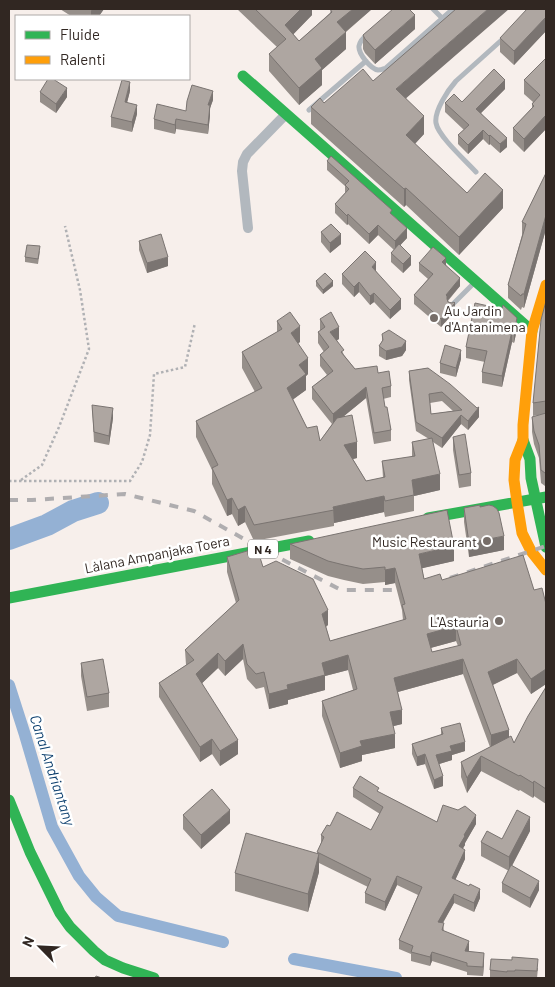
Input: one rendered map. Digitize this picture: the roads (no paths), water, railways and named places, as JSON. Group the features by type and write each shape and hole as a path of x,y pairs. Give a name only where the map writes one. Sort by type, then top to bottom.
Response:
{"street":[{"path":"243,76 532,331"},
{"path":"248,228 242,171 243,162 247,154 286,114"},
{"path":"546,285 532,331 526,425 515,460 514,480 522,533 531,551 546,570"},
{"path":"522,440 530,459 531,478 540,498 546,547"},
{"path":"413,521 540,498"},
{"name":"Làlana Ampanjaka Toera","path":"9,597 319,539"},
{"path":"9,800 30,852 60,913 70,928 94,952 105,960 154,978"}],"lane":[{"path":"433,9 442,18"},
{"path":"376,27 362,40 358,48 360,54 372,68 380,70 386,68 453,9"},
{"path":"476,172 439,132 436,122 438,109 456,81 507,35"},
{"path":"309,110 366,61"},
{"path":"451,307 476,282"}],"waterway":[{"path":"9,539 47,525 73,511 98,503"},
{"name":"Canal Andriantany","path":"9,685 52,827 79,876 96,897 118,916 223,942"},
{"name":"Canal Andriantany","path":"294,959 396,978"}],"railway":[{"path":"9,500 125,494 194,511 341,590 412,590"},
{"path":"450,578 546,546"}],"place":[{"name":"Au Jardin d'Antanimena","path":"434,318"},
{"name":"Music Restaurant","path":"487,541"},
{"name":"L'Astauria","path":"499,621"}]}
